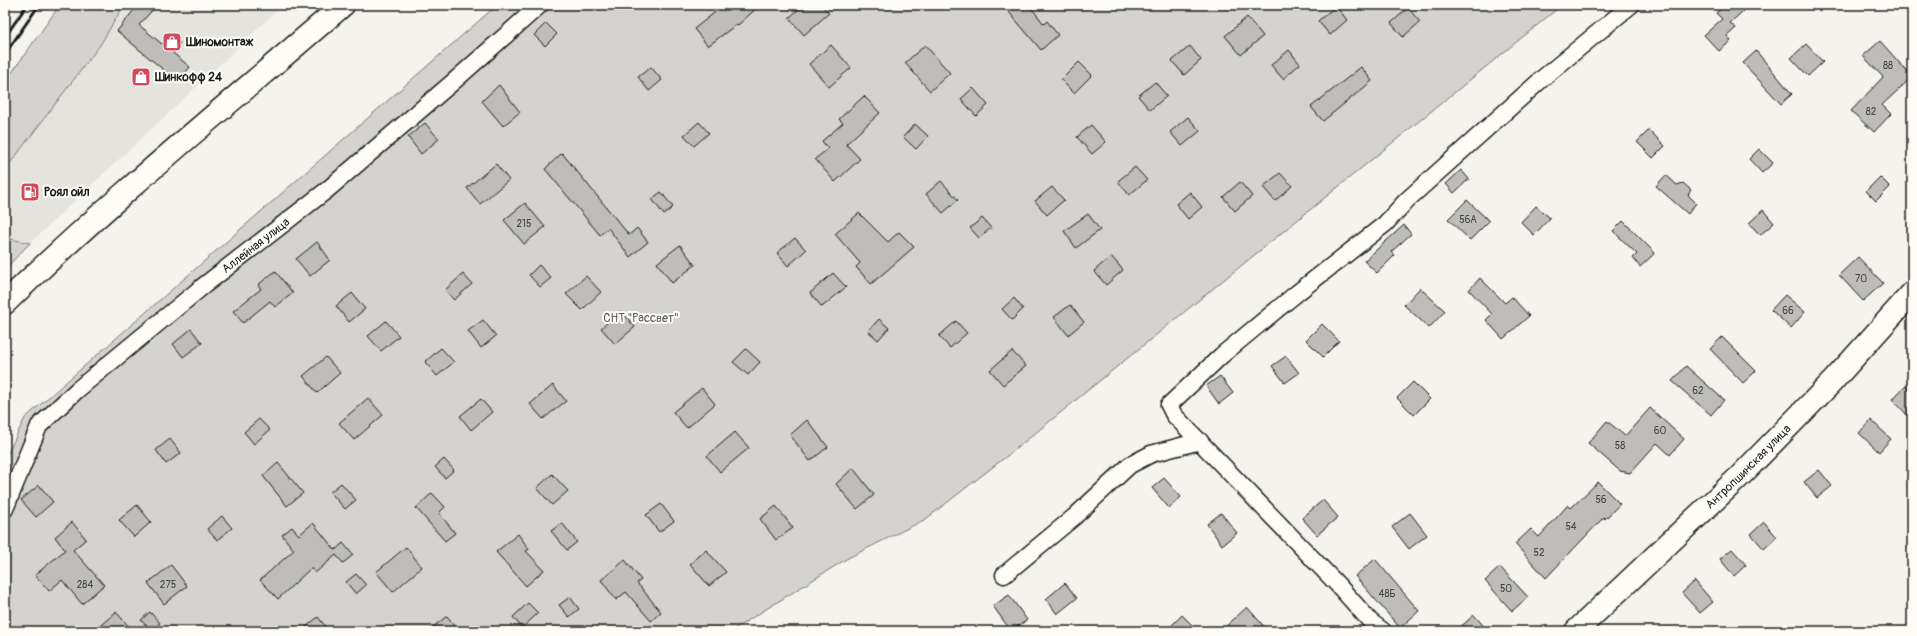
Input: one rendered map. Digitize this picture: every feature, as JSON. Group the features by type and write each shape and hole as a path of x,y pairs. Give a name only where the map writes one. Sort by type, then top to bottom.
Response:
{"street":[{"path":"5,302 40,268 198,128 343,5"},
{"name":"Аллейная улица","path":"5,509 39,426 77,390 202,287 327,190 540,5"},
{"path":"1383,631 1371,622 1174,415 1170,405 1222,355 1296,293 1385,224 1407,200 1543,78 1631,5"},
{"name":"Антропшинская улица","path":"1576,631 1740,476 1832,382 1912,293"},
{"path":"1004,575 1074,517 1130,465 1151,454 1200,441"}],"shaded area":[{"path":"124,5 283,5 30,243 5,238 5,170 100,45"}],"green space":[{"path":"60,5 124,5 100,45 5,170 5,82"},
{"name":"СНТ \"Рассвет\"","path":"497,5 1562,5 1012,452 926,519 848,558 731,631 5,631 5,459 25,418"},
{"path":"5,238 30,243 5,269"}],"building":[{"path":"138,5 157,5 139,25 162,44 169,35 180,43 173,53 190,67 178,82 117,31"},
{"path":"724,5 760,5 738,25 737,24 708,46 694,29"},
{"path":"803,5 821,5 829,13 804,35 789,18"},
{"path":"1003,5 1029,5 1044,24 1047,21 1058,35 1041,50"},
{"path":"1725,5 1737,5 1743,11 1730,23 1736,28 1727,36 1731,41 1719,51 1704,35 1722,19 1716,13"},
{"path":"1336,6 1347,20 1330,35 1318,21"},
{"path":"1408,8 1420,22 1403,37 1391,23"},
{"path":"1247,17 1263,36 1241,55 1225,36"},
{"path":"546,23 557,34 545,46 534,35"},
{"path":"1880,41 1912,77 1882,105 1891,114 1874,132 1851,111 1883,77 1863,56"},
{"path":"1806,44 1823,62 1808,76 1791,58"},
{"path":"831,45 851,68 829,87 809,64"},
{"path":"925,45 950,73 930,91 905,63"},
{"path":"1190,46 1201,60 1184,75 1172,61"},
{"path":"1289,50 1300,64 1283,79 1271,65"},
{"path":"1756,51 1792,94 1781,104 1743,63"},
{"path":"1079,62 1092,75 1074,93 1061,80"},
{"path":"651,67 662,80 649,91 638,77"},
{"path":"1361,67 1372,81 1323,121 1311,107"},
{"path":"1155,82 1167,96 1150,110 1138,96"},
{"path":"499,85 520,112 503,126 482,101"},
{"path":"973,88 988,105 976,116 961,99"},
{"path":"864,96 880,113 846,144 860,159 835,182 815,159 828,149 822,141 843,123 839,119"},
{"path":"1188,117 1200,131 1182,146 1170,132"},
{"path":"699,122 709,133 694,146 684,135"},
{"path":"425,123 439,139 421,154 408,137"},
{"path":"915,124 928,136 916,149 903,137"},
{"path":"1091,125 1106,142 1092,154 1077,137"},
{"path":"1649,130 1665,146 1653,158 1637,142"},
{"path":"1759,149 1773,163 1762,173 1749,159"},
{"path":"562,153 629,235 637,228 648,242 630,257 608,228 600,235 545,169"},
{"path":"496,164 509,180 480,204 467,188"},
{"path":"1135,167 1147,180 1129,195 1118,181"},
{"path":"1461,170 1469,179 1454,193 1446,184"},
{"path":"1280,173 1292,186 1275,201 1263,187"},
{"path":"1666,175 1677,185 1683,183 1691,190 1688,195 1696,203 1688,214 1656,186"},
{"path":"1880,177 1890,187 1876,201 1866,191"},
{"path":"941,181 958,200 943,213 926,194"},
{"path":"1240,182 1252,196 1235,211 1223,197"},
{"path":"1052,187 1064,200 1047,215 1035,201"},
{"path":"661,192 673,207 664,215 652,199"},
{"path":"1190,192 1202,207 1188,219 1176,204"},
{"path":"1467,200 1489,221 1470,240 1448,219"},
{"path":"525,203 545,227 524,244 504,220"},
{"path":"1536,206 1550,218 1534,235 1521,222"},
{"path":"1763,210 1774,223 1760,235 1749,223"},
{"path":"859,213 888,242 899,232 914,247 871,284 856,267 860,263 835,234"},
{"path":"1088,214 1100,230 1076,248 1064,231"},
{"path":"982,218 991,228 979,238 970,228"},
{"path":"1623,221 1655,253 1640,267 1633,258 1637,254 1613,231"},
{"path":"1404,225 1411,234 1391,252 1395,255 1377,273 1364,261"},
{"path":"795,238 806,250 788,266 777,253"},
{"path":"317,242 330,260 310,276 296,259"},
{"path":"680,245 695,265 672,283 657,263"},
{"path":"1111,256 1123,270 1106,285 1094,271"},
{"path":"1858,257 1883,283 1863,301 1839,275"},
{"path":"539,265 551,278 540,287 529,275"},
{"path":"275,271 293,293 275,307 270,301 243,323 233,311 261,289 258,285"},
{"path":"833,273 846,287 822,307 810,293"},
{"path":"463,274 472,284 454,300 445,290"},
{"path":"586,276 601,292 582,310 566,294"},
{"path":"1480,278 1505,303 1512,297 1529,316 1503,339 1486,320 1492,314 1469,290"},
{"path":"1420,288 1445,311 1429,328 1404,305"},
{"path":"352,293 365,309 349,322 336,306"},
{"path":"1785,295 1805,312 1791,328 1771,310"},
{"path":"1014,298 1023,309 1012,320 1002,309"},
{"path":"1070,305 1084,322 1068,335 1054,317"},
{"path":"621,311 635,327 615,344 601,328"},
{"path":"879,319 889,328 878,340 868,331"},
{"path":"483,320 496,336 481,348 468,331"},
{"path":"386,321 399,336 381,351 368,336"},
{"path":"956,321 967,333 950,348 939,336"},
{"path":"1322,324 1339,341 1323,357 1306,340"},
{"path":"191,329 202,343 183,357 173,344"},
{"path":"1722,337 1756,371 1743,383 1710,349"},
{"path":"441,348 454,362 437,376 425,362"},
{"path":"746,349 760,362 748,375 733,362"},
{"path":"1012,351 1026,366 1003,385 990,370"},
{"path":"1286,356 1299,373 1285,383 1272,366"},
{"path":"326,357 340,373 317,393 303,376"},
{"path":"1686,366 1724,400 1711,415 1672,381"},
{"path":"1220,376 1233,393 1219,404 1206,386"},
{"path":"1413,382 1430,399 1414,415 1397,398"},
{"path":"553,385 566,401 543,419 530,404"},
{"path":"1906,386 1912,393 1912,420 1892,399"},
{"path":"702,388 715,404 687,428 673,412"},
{"path":"368,398 383,415 354,440 339,423"},
{"path":"481,399 492,412 471,430 460,416"},
{"path":"1650,408 1684,439 1670,455 1657,443 1630,473 1620,471 1588,443 1607,421 1625,436"},
{"path":"259,419 270,430 254,444 244,432"},
{"path":"807,420 828,447 810,461 790,435"},
{"path":"1871,420 1891,439 1879,452 1859,433"},
{"path":"735,432 749,448 720,472 707,456"},
{"path":"170,439 181,453 166,464 156,450"},
{"path":"444,459 454,470 445,478 435,467"},
{"path":"278,463 303,493 287,506 263,476"},
{"path":"853,468 874,495 857,509 836,484"},
{"path":"1819,470 1832,486 1817,498 1804,482"},
{"path":"552,474 568,491 552,505 537,488"},
{"path":"1164,478 1181,497 1169,508 1152,488"},
{"path":"1598,482 1620,504 1605,519 1604,517 1546,578 1515,544 1531,529 1539,537 1568,505 1571,508"},
{"path":"341,483 356,500 345,509 330,492"},
{"path":"39,485 53,502 36,517 21,500"},
{"path":"432,493 445,507 439,513 455,533 445,541 416,508"},
{"path":"1323,500 1338,517 1317,535 1302,518"},
{"path":"661,504 674,521 659,532 646,515"},
{"path":"137,505 151,522 134,537 119,520"},
{"path":"776,506 793,528 776,540 760,519"},
{"path":"1221,513 1237,533 1222,545 1207,524"},
{"path":"1410,513 1427,535 1409,549 1392,527"},
{"path":"222,516 232,528 217,540 207,529"},
{"path":"72,522 86,539 73,550 104,585 82,604 62,580 49,591 35,575 65,550 55,537"},
{"path":"1764,522 1777,537 1764,549 1751,534"},
{"path":"313,523 335,550 343,543 353,555 343,563 336,555 315,573 311,568 278,599 260,580 294,550 282,535 292,527 299,535"},
{"path":"562,523 577,542 567,550 551,531"},
{"path":"518,534 529,549 526,551 544,570 526,586 496,552"},
{"path":"406,547 422,567 393,592 376,572"},
{"path":"1732,549 1746,565 1734,576 1720,559"},
{"path":"706,550 726,572 709,586 690,564"},
{"path":"1375,559 1419,611 1400,628 1355,576"},
{"path":"625,560 641,580 637,583 661,612 651,621 626,592 616,600 601,580"},
{"path":"171,565 187,586 164,604 148,583"},
{"path":"1500,567 1528,597 1512,611 1485,581"},
{"path":"356,574 366,585 356,594 346,582"},
{"path":"1695,581 1713,602 1700,613 1682,593"},
{"path":"1065,583 1077,598 1057,614 1046,599"},
{"path":"1009,595 1027,620 1011,631 993,606"},
{"path":"570,597 579,609 569,617 559,605"},
{"path":"528,603 538,613 522,628 513,617"},
{"path":"1247,607 1268,631 1221,631"},
{"path":"116,612 133,631 94,631"},
{"path":"150,612 160,623 151,631 141,620"},
{"path":"1182,615 1198,631 1166,631"},
{"path":"1474,615 1488,631 1456,631"},
{"path":"447,616 459,631 428,631"},
{"path":"318,617 329,631 301,631"}],"railway":[{"path":"5,37 27,5"},
{"path":"5,54 39,5"}],"place":[{"name":"Шиномонтаж","path":"172,42"},
{"name":"Шинкофф 24","path":"141,77"},
{"name":"Роял ойл","path":"30,192"}]}
